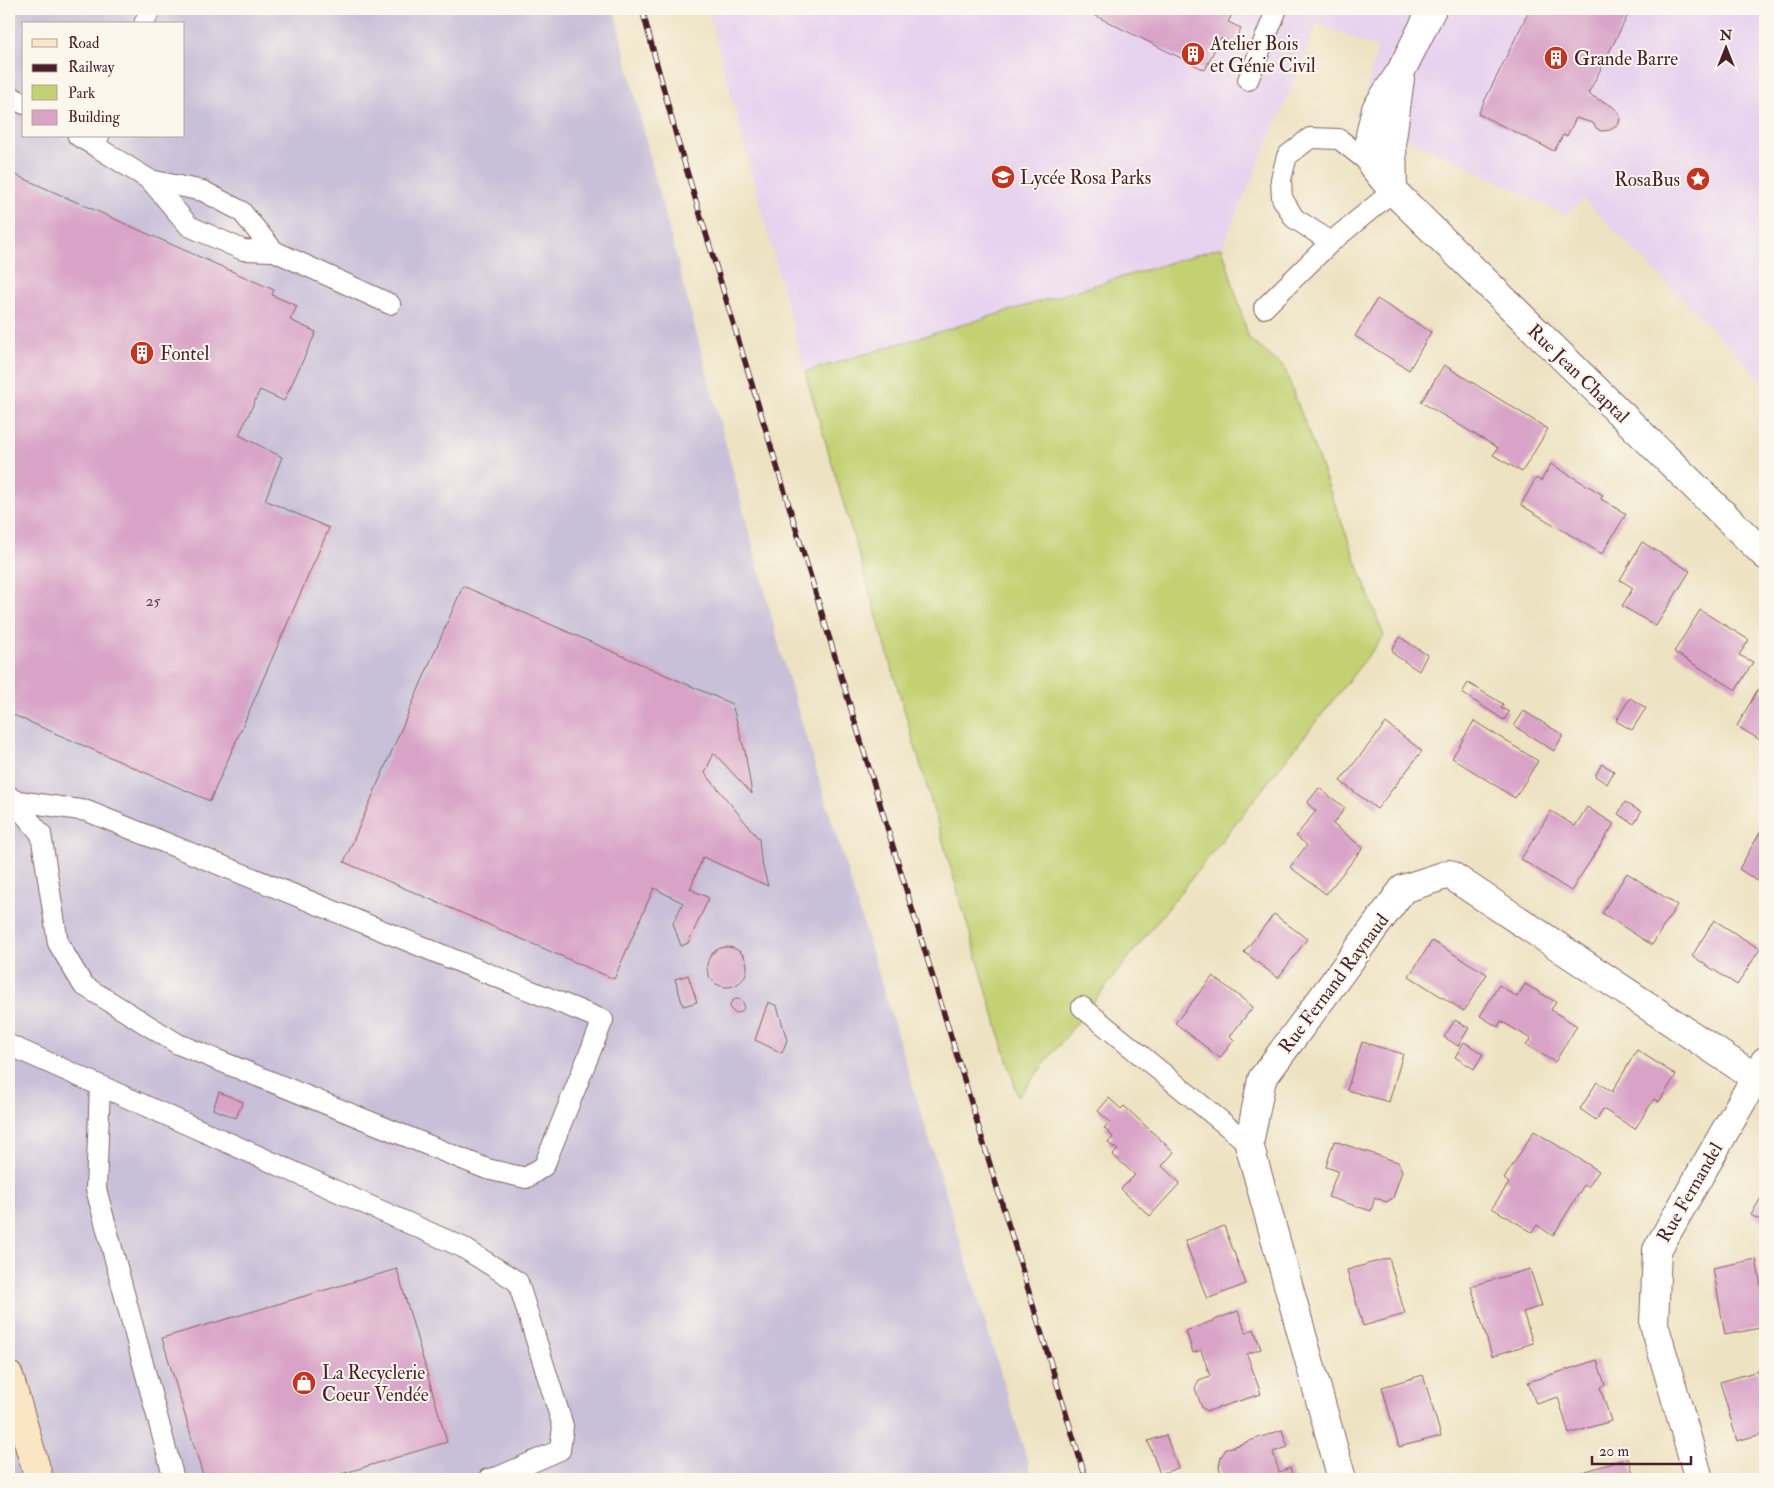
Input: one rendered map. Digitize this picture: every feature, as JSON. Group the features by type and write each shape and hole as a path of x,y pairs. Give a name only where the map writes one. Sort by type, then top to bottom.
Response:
{"main road":[{"path":"9,1376 40,1479"}],"street":[{"path":"1372,165 1370,135 1376,109 1401,71 1432,9"},
{"path":"1393,191 1392,139 1401,71"},
{"name":"Rue Jean Chaptal","path":"1372,165 1393,191 1765,555"},
{"name":"Rue Fernand Raynaud","path":"1342,1479 1249,1144 1262,1079 1403,889 1449,874 1762,1074"},
{"name":"Rue Fernandel","path":"1699,1479 1654,1324 1657,1250 1762,1074"}],"lane":[{"path":"145,22 150,9"},
{"path":"1248,80 1277,9"},
{"path":"9,95 22,103"},
{"path":"1331,242 1294,218 1282,198 1281,179 1287,156 1310,138 1338,139 1372,165"},
{"path":"91,140 150,180 189,226 243,250 274,251 390,304"},
{"path":"150,180 203,192 241,211 274,251"},
{"path":"1264,308 1331,242 1393,191"},
{"path":"11,798 87,811 603,1020 544,1166 526,1178 487,1169 178,1044 83,985 58,944 41,834 11,798"},
{"path":"1082,1007 1249,1144"},
{"path":"9,1045 462,1247 518,1282 562,1426 560,1450 498,1477 488,1479"},
{"path":"100,1086 96,1189 174,1479"}],"shaded area":[{"path":"9,9 614,9 654,173 784,664 1033,1479 9,1479"},
{"name":"Lycée Rosa Parks","path":"708,9 1765,9 1765,383 1584,199 1566,215 1444,155 1361,120 1363,104 1377,48 1317,23 1284,105 1222,247 805,372"}],"green space":[{"path":"1222,247 1249,339 1284,367 1384,636 1018,1097 805,372"}],"building":[{"name":"Atelier Bois et Génie Civil","path":"1082,9 1235,9 1228,22 1241,28 1233,44 1220,38 1205,70"},
{"name":"Grande Barre","path":"1530,9 1631,9 1588,94 1618,111 1620,119 1618,125 1610,130 1601,131 1593,123 1576,118 1567,136 1563,135 1554,151 1478,114"},
{"path":"9,172 274,290 272,295 297,306 290,320 316,332 284,401 260,390 239,435 282,457 265,500 329,528 210,801 9,713"},
{"path":"1377,299 1431,332 1409,370 1355,336"},
{"path":"1444,365 1548,429 1522,472 1493,455 1498,448 1421,402"},
{"path":"1551,464 1603,495 1601,499 1626,514 1602,554 1521,505 1536,478 1541,481"},
{"path":"1642,542 1690,571 1656,626 1622,606 1633,588 1620,580"},
{"path":"463,586 732,704 745,752 752,794 714,753 705,773 759,839 761,860 768,886 703,857 690,889 709,898 688,943 681,946 673,923 683,903 654,888 614,979 344,862"},
{"path":"1700,610 1749,640 1739,655 1753,662 1736,690 1674,652"},
{"path":"1400,637 1427,655 1419,671 1395,655 1392,649"},
{"path":"1468,683 1503,704 1501,708 1509,712 1504,720 1462,693"},
{"path":"1758,689 1765,693 1765,743 1737,726"},
{"path":"1630,698 1646,708 1632,730 1616,721"},
{"path":"1524,711 1563,735 1554,751 1514,726"},
{"path":"1474,721 1538,761 1515,798 1452,758"},
{"path":"1386,723 1422,751 1377,809 1340,781"},
{"path":"1602,764 1614,771 1607,784 1595,776"},
{"path":"1319,788 1345,808 1333,824 1363,848 1326,894 1290,867 1307,845 1296,836 1316,811 1307,803"},
{"path":"1625,802 1641,812 1634,824 1618,814"},
{"path":"1587,807 1614,824 1571,891 1521,859 1551,811 1575,826"},
{"path":"1765,824 1765,886 1739,869"},
{"path":"1627,873 1677,905 1652,945 1602,913"},
{"path":"1274,914 1307,939 1278,978 1244,952"},
{"path":"1714,920 1760,949 1737,985 1692,956"},
{"path":"1432,941 1487,974 1464,1011 1409,976"},
{"path":"723,947 731,947 738,950 744,956 747,967 744,978 738,984 731,987 723,987 716,984 710,978 707,971 707,963 710,956 716,950"},
{"path":"688,975 697,1002 683,1006 675,979"},
{"path":"1213,976 1253,1007 1230,1036 1234,1040 1220,1058 1175,1023"},
{"path":"1525,984 1556,1002 1551,1010 1577,1026 1555,1062 1526,1045 1531,1039 1501,1021 1498,1027 1480,1016 1499,985 1517,997"},
{"path":"734,999 740,999 744,1006 740,1013 734,1013 730,1009 730,1003"},
{"path":"768,1002 777,1006 787,1040 782,1053 755,1040"},
{"path":"1455,1020 1469,1028 1458,1046 1444,1037"},
{"path":"1362,1042 1403,1054 1389,1102 1347,1090"},
{"path":"1464,1042 1483,1054 1474,1069 1455,1057"},
{"path":"1637,1050 1676,1075 1659,1102 1654,1099 1635,1129 1603,1109 1596,1120 1580,1109 1597,1082 1612,1092"},
{"path":"219,1092 243,1102 236,1118 213,1109"},
{"path":"1109,1098 1121,1109 1124,1106 1174,1152 1162,1166 1180,1183 1150,1216 1121,1189 1135,1175 1113,1155 1118,1150 1108,1143 1113,1137 1104,1128 1110,1122 1098,1111"},
{"path":"1534,1131 1599,1171 1588,1187 1584,1185 1553,1236 1537,1225 1532,1232 1492,1208 1509,1183 1504,1179"},
{"path":"1334,1141 1398,1162 1402,1171 1393,1198 1386,1202 1375,1197 1371,1211 1328,1197 1338,1171 1326,1167"},
{"path":"1765,1191 1765,1223 1751,1215"},
{"path":"1224,1226 1246,1284 1207,1299 1185,1241"},
{"path":"1389,1258 1405,1314 1363,1326 1347,1270"},
{"path":"1756,1259 1765,1308 1765,1327 1725,1335 1713,1268"},
{"path":"397,1269 447,1442 325,1479 204,1479 162,1338"},
{"path":"1530,1269 1542,1306 1523,1312 1533,1343 1492,1356 1471,1286"},
{"path":"1238,1311 1246,1333 1254,1329 1261,1349 1247,1354 1261,1394 1208,1411 1202,1408 1195,1388 1199,1380 1210,1376 1201,1350 1193,1353 1186,1331"},
{"path":"1597,1360 1605,1385 1600,1387 1611,1421 1569,1434 1558,1397 1536,1404 1528,1382"},
{"path":"1758,1371 1765,1394 1765,1433 1737,1441 1720,1382"},
{"path":"1423,1375 1441,1436 1399,1447 1382,1387"},
{"path":"1282,1430 1288,1447 1273,1452 1279,1472 1290,1468 1294,1479 1223,1479 1219,1467 1221,1457 1226,1449"},
{"path":"1166,1435 1178,1468 1160,1474 1148,1441"},
{"path":"1628,1458 1635,1479 1582,1479 1580,1473"},
{"path":"1432,1473 1433,1479 1411,1479"}],"railway":[{"path":"642,9 678,142 1086,1479"}],"place":[{"name":"Atelier Bois et Génie Civil","path":"1193,54"},
{"name":"Grande Barre","path":"1556,58"},
{"name":"Lycée Rosa Parks","path":"1003,177"},
{"name":"RosaBus","path":"1698,179"},
{"name":"Fontel","path":"142,353"},
{"name":"La Recyclerie Coeur Vendée","path":"304,1383"}]}
